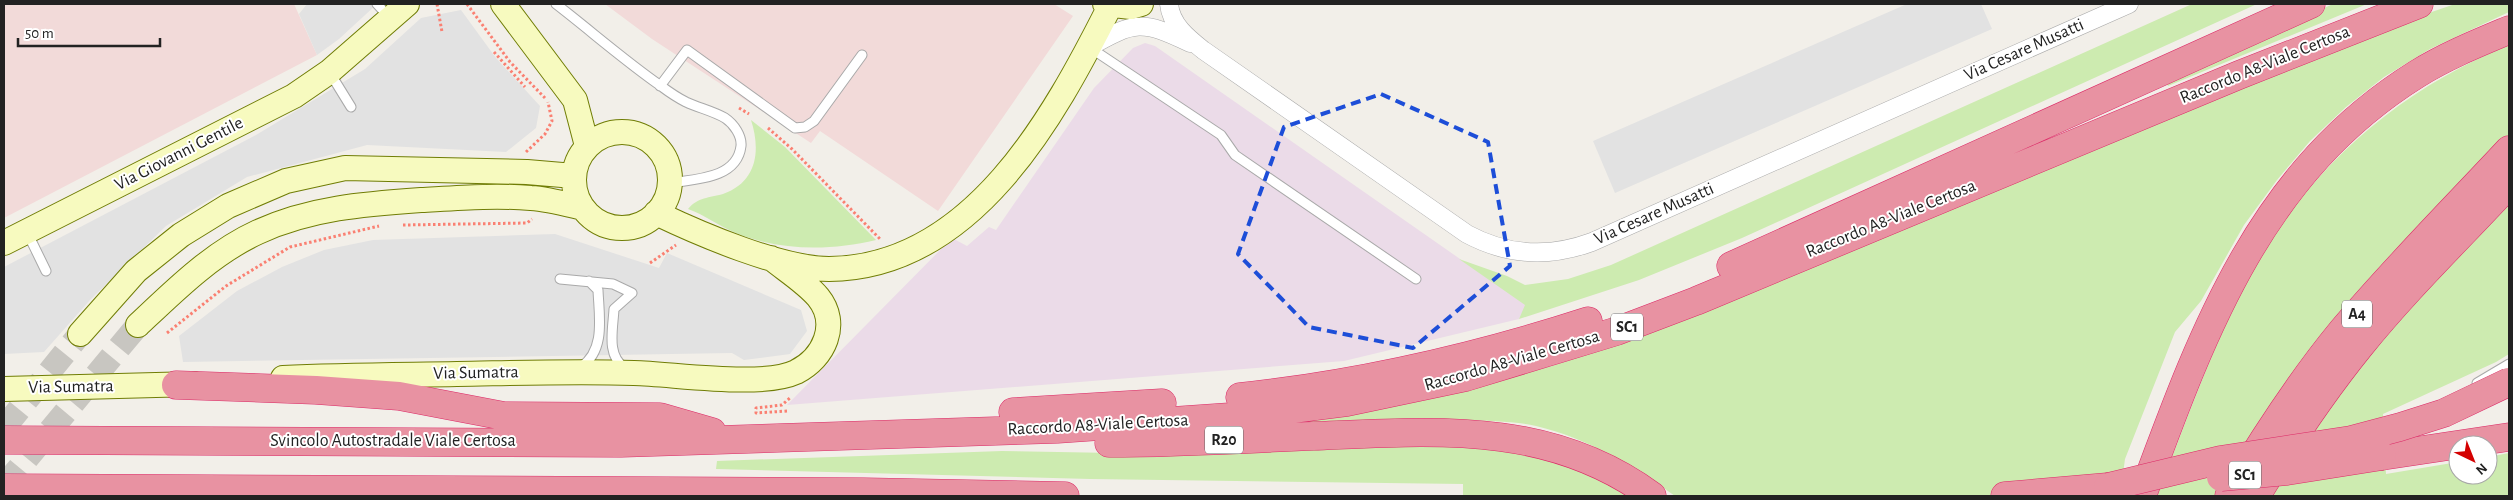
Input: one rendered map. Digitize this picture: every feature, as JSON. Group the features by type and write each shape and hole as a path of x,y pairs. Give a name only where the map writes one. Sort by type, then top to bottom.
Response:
{"highway":[{"path":"785,424 903,420 1209,401 1269,394 1378,376 1500,348 1624,309 1728,268 2311,4"},
{"name":"Raccordo A8-Viale Certosa","path":"785,424 1058,429 1230,417 1347,402 1466,377 1617,331 1696,301 2248,72 2419,4"},
{"path":"2142,496 2208,328 2244,257 2282,199 2323,151 2391,92 2436,62 2509,30"},
{"name":"A4","path":"2229,496 2280,414 2341,333 2370,298 2509,150"},
{"name":"A4","path":"2256,496 2294,434 2360,346 2411,288 2509,184"},
{"path":"2108,488 2220,460 2351,440 2400,427 2452,409 2509,382"},
{"path":"176,385 316,390 399,396 504,416 660,417 738,439"},
{"name":"Svincolo Autostradale Viale Certosa","path":"4,440 622,442 738,439 785,424"},
{"name":"R20","path":"785,424 892,445 1158,443 1429,431 1464,432 1526,440 1562,450 1602,466 1652,496"},
{"name":"SC1","path":"2005,496 2287,471 2509,437"},
{"path":"4,488 864,492 1065,496"},
{"path":"583,492 616,496"}],"street":[{"path":"503,4 575,100 587,146"},
{"path":"656,213 709,237 771,258 803,266 828,269 858,266 892,258 919,246 974,208 999,184 1020,158 1055,106 1089,47 1107,5 1131,7 1141,4"},
{"name":"Via Cesare Musatti","path":"1169,4 1173,19 1187,36 1204,50 1467,234 1499,248 1534,254 1573,249 1592,242 2129,4"},
{"name":"Via Giovanni Gentile","path":"4,243 294,96 329,72 392,9"},
{"name":"Via Cesare Musatti","path":"1089,47 1121,29 1131,26 1146,26 1164,30 1204,50"},
{"path":"617,132 634,133 649,140 661,152 668,167 670,183 666,200 656,213 642,223 627,228 610,226 595,220 583,208 576,193 574,176 578,160 587,146 601,137 617,132"},
{"path":"80,334 136,271 181,235 228,206 286,180 345,168 527,172 574,176"},
{"path":"138,325 176,289 212,260 257,232 306,213 344,206 460,198 531,198 583,208"},
{"name":"Via Sumatra","path":"4,389 176,385 322,376 554,372 634,373 761,380 786,376 806,366 823,348 829,331 826,314 819,299 771,258"}],"lane":[{"path":"556,4 660,86 686,102 726,118 737,131 742,141 738,158 730,168 712,176 670,183"},
{"path":"1089,47 1221,135 1236,155 1416,279"},
{"path":"660,86 687,50 795,128 805,127 814,121 862,55"},
{"path":"329,72 351,107"},
{"path":"27,231 46,270"},
{"path":"560,279 588,280 613,284 632,293 614,309 612,346 618,363 634,373"},
{"path":"554,372 577,369 591,360 597,345 599,338 598,290 588,280"},
{"path":"2472,386 2509,364"}],"path":[{"path":"437,4 442,32"},
{"path":"468,4 510,62 550,105 552,121 545,134 529,147 524,157"},
{"path":"494,52 525,86"},
{"path":"739,108 753,116"},
{"path":"767,127 792,149 883,242"},
{"path":"396,225 527,223 531,221"},
{"path":"167,333 226,286 290,247 339,234 387,225"},
{"path":"650,263 676,244"},
{"path":"756,413 785,424"}],"highlighted area":[{"path":"1381,94 1488,142 1510,266 1413,348 1309,327 1238,254 1284,127"}],"shaded area":[{"path":"4,4 294,4 317,55 4,218"},
{"path":"307,4 377,4 339,39 317,55 299,14"},
{"path":"605,4 1054,4 1073,16 938,211 820,131 811,143 652,39"},
{"path":"1907,4 1981,4 1992,29 1615,193 1593,141"},
{"path":"461,10 496,58 540,106 536,128 506,152 367,145 247,177 166,226 90,300 44,352 4,354 4,267 256,135 365,69 421,18"},
{"path":"1145,43 1155,46 1526,305 1519,319 1344,361 787,405 952,238 967,246 989,227 996,230 1094,88 1133,48"},
{"path":"555,234 659,268 667,253 801,310 807,331 790,354 744,360 732,353 183,362 179,336 237,291 282,267 324,250 373,240"}],"green space":[{"path":"2192,4 2257,4 1742,238 1639,280 1519,319 1525,305 1459,259 1507,276 1525,285 1568,279 1611,265"},
{"path":"2333,4 2367,4 2168,86 2165,80"},
{"path":"2455,4 2509,4 2509,12 2430,49 2384,77 2346,107 2310,141 2277,180 2244,225 2201,301 2175,332 2125,459 2120,496 1675,496 1609,454 1555,431 1528,424 1444,420 1301,425 1300,421 1422,399 1552,366 1647,332 2394,25"},
{"path":"2509,45 2509,135 2410,240 2218,496 2157,496 2202,380 2227,322 2255,267 2278,229 2304,195 2363,134 2396,108 2432,84 2469,63"},
{"path":"751,120 785,147 876,240 841,246 788,246 753,239 736,233 688,209 700,200 723,194 743,182 754,164 756,154 756,143"},
{"path":"2509,201 2509,354 2496,362 2383,414 2386,474 2448,464 2448,485 2498,485 2498,455 2509,453 2509,496 2271,496 2309,433 2369,355"},
{"path":"1464,440 1573,463 1635,496 1463,496 1463,484 1090,479 716,469 717,461 1002,451 1170,454"}],"tunnel":[{"path":"4,486 138,325"},
{"path":"4,428 80,334"}]}
